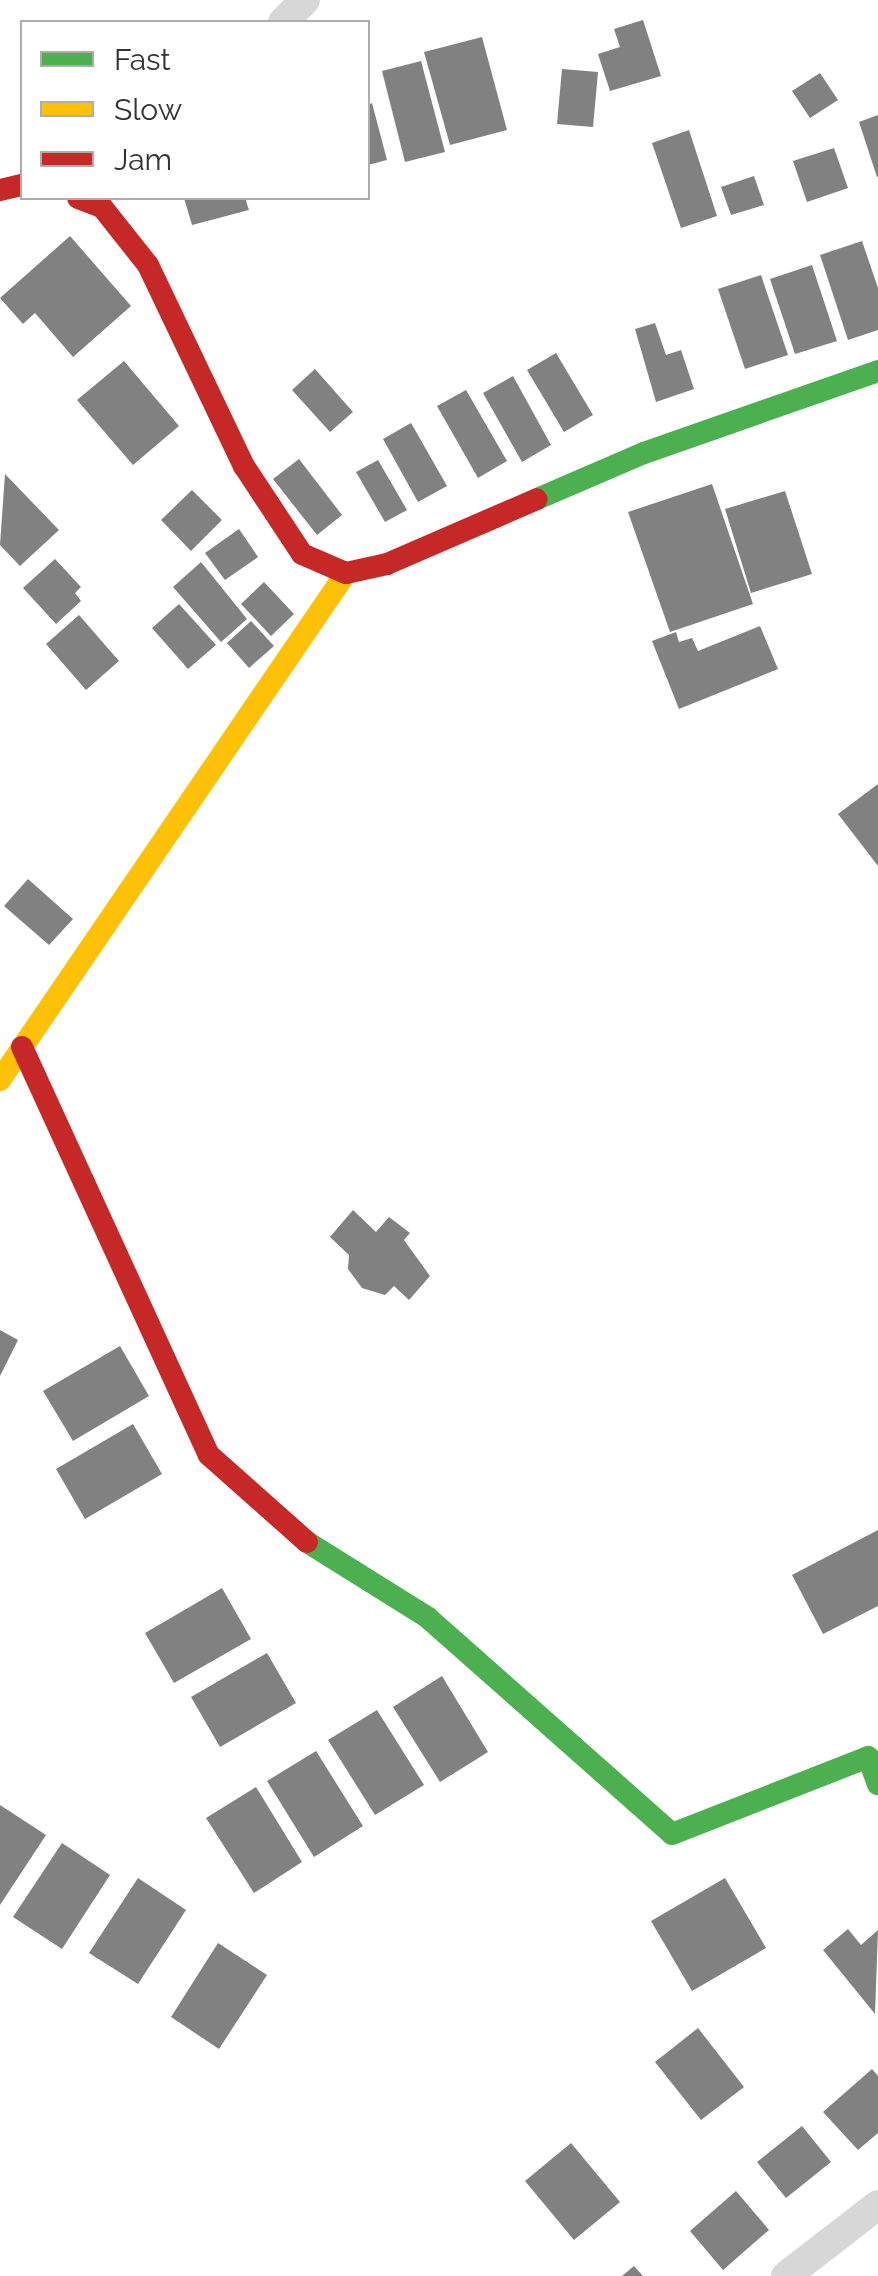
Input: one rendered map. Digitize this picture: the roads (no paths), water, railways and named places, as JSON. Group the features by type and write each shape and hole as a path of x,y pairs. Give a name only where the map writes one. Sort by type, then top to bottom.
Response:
{"street":[{"path":"284,20 304,0"},
{"path":"97,201 148,264 244,466 302,554 346,573 387,564 644,454 878,371"},
{"path":"0,1080 346,573"},
{"path":"22,1047 209,1455 292,1532 427,1617 672,1834 875,1764"},
{"path":"786,2276 878,2205"}]}
